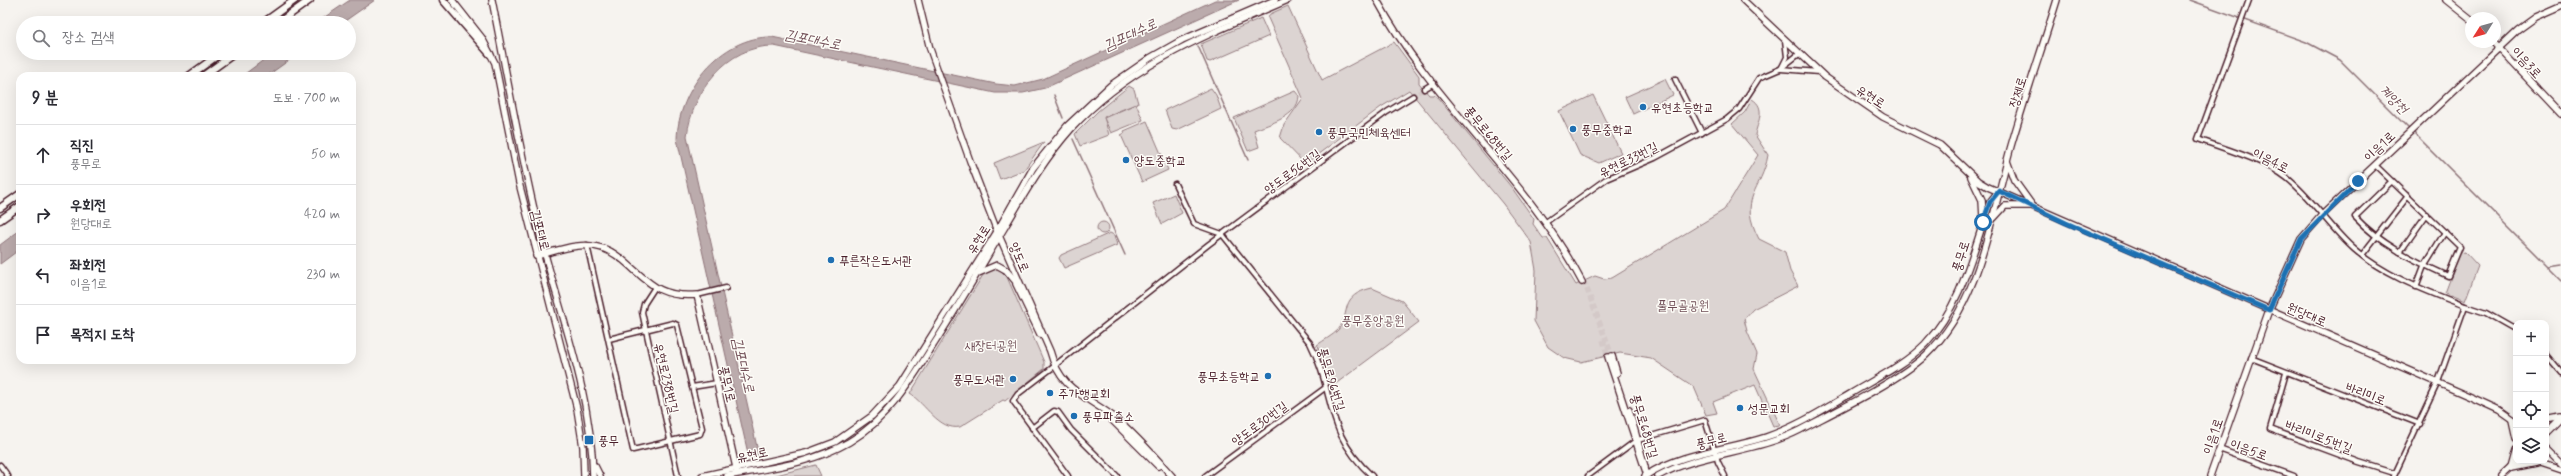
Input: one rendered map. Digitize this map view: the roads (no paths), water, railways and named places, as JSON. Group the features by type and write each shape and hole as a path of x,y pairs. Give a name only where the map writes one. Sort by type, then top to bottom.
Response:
{"main road":[{"path":"273,16 295,0"},
{"path":"288,16 310,0"},
{"path":"443,0 490,54"},
{"path":"195,72 211,60"},
{"path":"209,72 225,60"},
{"path":"0,208 16,197"},
{"path":"0,221 16,209"}],"street":[{"name":"김포대로","path":"452,0 482,38 496,69 519,184 536,256 577,409 583,447 584,476"},
{"name":"김포대로","path":"492,0 520,152 545,254 584,398 594,476"},
{"name":"양도로","path":"917,0 935,66 997,236 1053,368 1070,391 1116,423 1123,434 1168,476"},
{"name":"유현로","path":"702,476 781,467 821,455 850,441 873,425 906,388 976,274 1028,176 1052,143 1100,94 1138,65 1173,44 1275,0"},
{"name":"유현로","path":"727,476 820,448 847,435 872,416 900,386 1038,171 1054,149 1083,117 1131,77 1180,47 1288,0"},
{"name":"풍무로68번길","path":"1377,0 1401,40 1547,222"},
{"name":"풍무로68번길","path":"1381,0 1419,59 1547,222 1583,281"},
{"name":"유현로","path":"1743,0 1819,72 1883,117 1940,145 1978,181 1999,191"},
{"name":"장제로","path":"1999,191 2007,160 2057,0"},
{"name":"이음4로","path":"2249,0 2198,138 2274,169 2296,186 2322,216 2362,255 2381,268 2416,287 2486,313 2513,328"},
{"path":"2446,0 2465,15"},
{"name":"이음1로","path":"2501,46 2536,17 2561,6"},
{"path":"1780,69 1787,57 1785,40"},
{"name":"이음1로","path":"2210,476 2269,310 2301,239 2322,216 2499,48"},
{"name":"이음3로","path":"2499,48 2561,114"},
{"name":"유현로33번길","path":"1547,222 1606,179 1655,158 1702,133 1733,114 1759,78 1780,69 1799,54"},
{"name":"유현로33번길","path":"1780,69 1819,72"},
{"path":"1675,79 1702,133"},
{"path":"1424,89 1434,83"},
{"name":"양도로56번길","path":"1032,428 1016,406 1014,399 1053,368 1099,327 1208,242 1222,234 1387,112 1413,96"},
{"path":"2007,160 2014,180 2032,206"},
{"path":"2375,165 2465,252"},
{"path":"1968,172 1982,200 1983,222"},
{"path":"2392,181 2355,217 2376,236 2400,252 2424,266 2448,276 2460,247"},
{"path":"1176,184 1194,224 1222,234"},
{"name":"원당대로","path":"1999,191 2066,223 2438,382 2494,408 2513,420"},
{"name":"풍무로","path":"1658,476 1715,452 1762,438 1796,425 1881,376 1914,353 1937,329 1956,298 1990,202 1999,191"},
{"name":"풍무로","path":"1646,476 1683,458 1759,446 1789,436 1880,385 1920,359 1942,336 1962,304 1990,225 1999,191"},
{"path":"2362,255 2408,196"},
{"path":"1990,225 2002,208 2032,206"},
{"path":"2400,252 2427,214"},
{"path":"2416,287 2424,266 2446,232"},
{"name":"풍무로96번길","path":"1222,234 1306,337 1316,356 1340,435 1354,458 1372,476"},
{"name":"양도로","path":"997,236 1028,298 1053,368 1071,388 1118,420 1172,476"},
{"path":"587,247 609,338 633,450 698,436 702,432 677,325 673,324 609,338"},
{"path":"536,256 587,247 608,252 655,288 676,298 726,288"},
{"path":"976,274 991,265 997,265 1006,270 1016,282"},
{"name":"유현로238번길","path":"655,288 642,308 678,476"},
{"name":"풍무1로","path":"697,295 736,473"},
{"path":"2394,474 2420,424 2438,382 2466,306"},
{"name":"풍무로68번길","path":"1610,356 1646,476"},
{"path":"2547,356 2561,373"},
{"name":"바리미로","path":"2251,358 2286,373 2420,424"},
{"name":"바리미로5번길","path":"2286,373 2270,429 2394,474"},
{"path":"692,387 716,383"},
{"name":"양도로30번길","path":"1205,476 1325,388"},
{"path":"1068,476 1032,428 1054,411 1058,412 1071,430 1117,476"},
{"path":"2549,421 2561,419"},
{"path":"2549,432 2561,419"},
{"path":"1588,476 1636,441 1705,420 1715,452 1725,476"},
{"name":"이음5로","path":"2219,449 2294,476"},
{"path":"2549,451 2561,463"},
{"path":"2511,468 2513,461"},
{"path":"2511,468 2540,462 2561,469"},
{"path":"0,464 8,476"},
{"path":"593,464 600,476"},
{"path":"2502,476 2515,464"}],"waterway":[{"name":"계양천","path":"2190,0 2306,42 2340,60 2410,130"},
{"path":"1198,46 1248,160"},
{"path":"1054,95 1063,118"},
{"name":"계양천","path":"2413,132 2548,267 2561,265"},
{"path":"1073,139 1125,255"},
{"name":"계양천","path":"2548,268 2561,281"}],"tunnel":[{"path":"1413,96 1424,89"},
{"path":"1584,281 1612,356"},
{"path":"1603,340 1608,357"}],"place":[{"name":"유현초등학교","path":"1643,107"},
{"name":"풍무중학교","path":"1573,129"},
{"name":"풍무국민체육센터","path":"1319,132"},
{"name":"양도중학교","path":"1126,160"},
{"name":"푸른작은도서관","path":"831,260"},
{"name":"풍무초등학교","path":"1268,376"},
{"name":"풍무도서관","path":"1013,379"},
{"name":"주가행교회","path":"1050,393"},
{"name":"성문교회","path":"1740,408"},
{"name":"풍무파출소","path":"1074,416"},
{"name":"풍무","path":"589,440"}],"water label":[{"name":"김포대수로","path":"1130,34"},
{"name":"김포대수로","path":"813,39"},
{"name":"김포대수로","path":"744,365"}],"park label":[{"name":"풀무골공원","path":"1683,305"},
{"name":"풍무중앙공원","path":"1373,320"},
{"name":"새장터공원","path":"991,345"}]}
